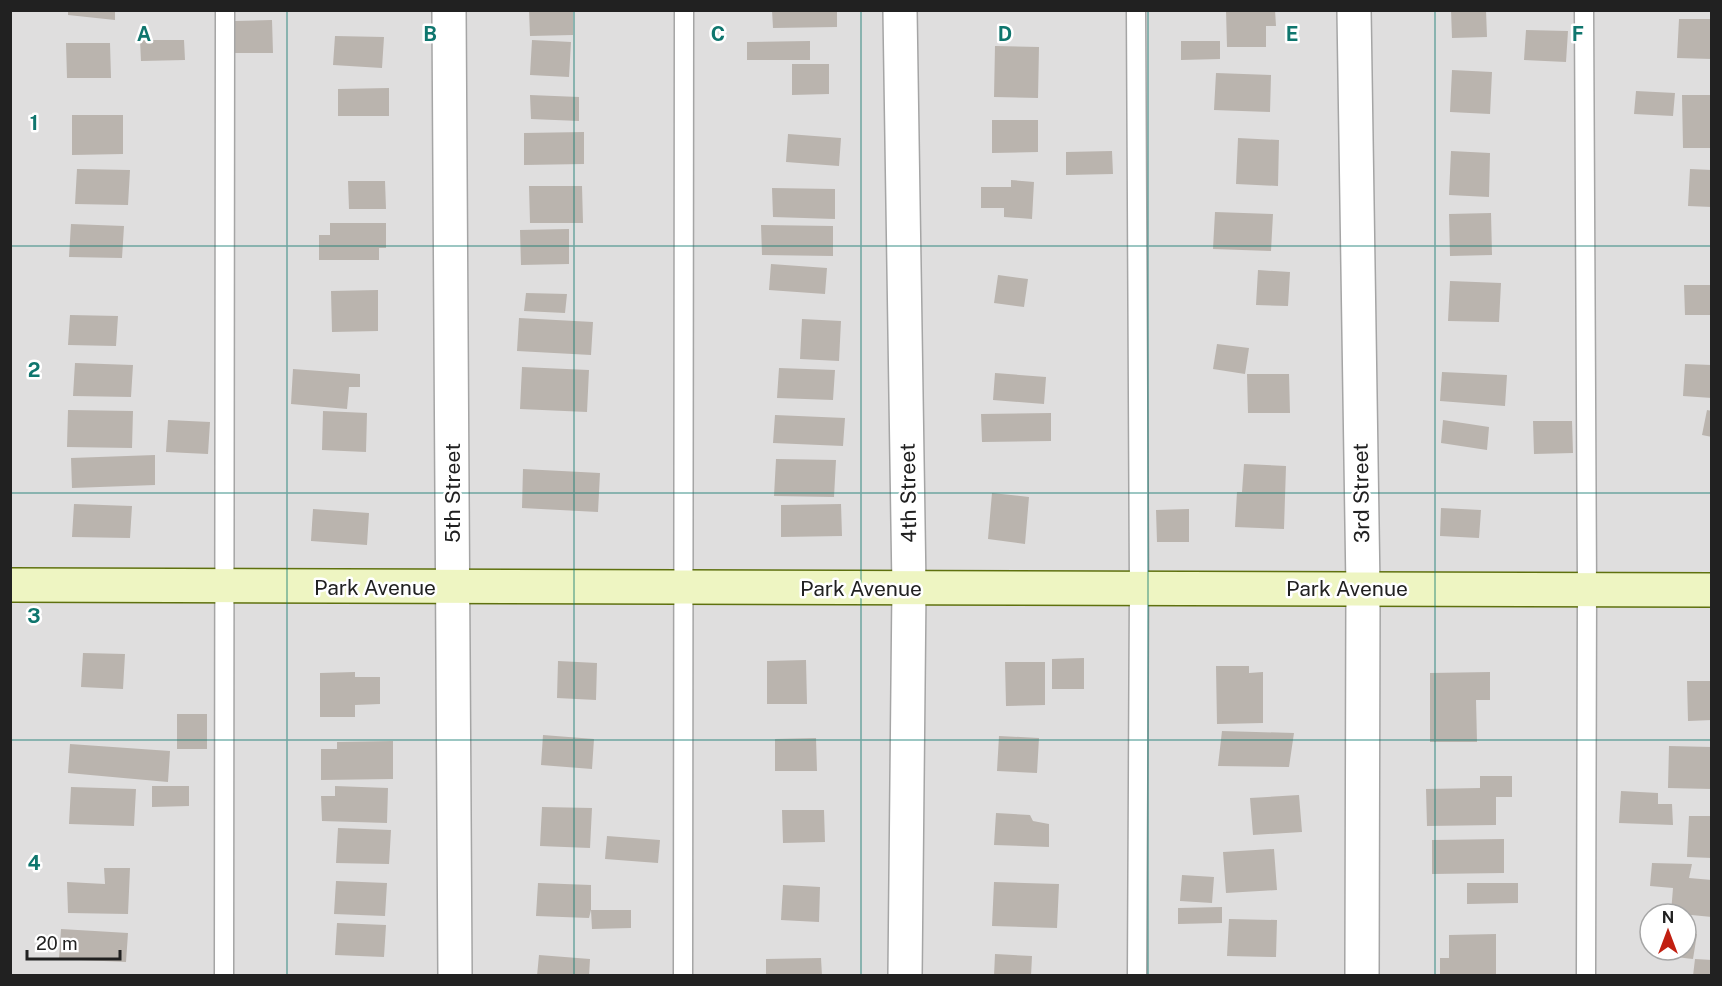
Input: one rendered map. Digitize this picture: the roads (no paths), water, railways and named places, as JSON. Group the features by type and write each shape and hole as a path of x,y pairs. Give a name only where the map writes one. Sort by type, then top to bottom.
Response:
{"street":[{"name":"5th Street","path":"449,10 455,975"},
{"name":"4th Street","path":"900,10 909,588 905,975"},
{"name":"3rd Street","path":"1354,10 1363,588 1362,975"},
{"name":"Park Avenue","path":"10,585 1712,590"}],"lane":[{"path":"224,975 225,10"},
{"path":"683,975 684,10"},
{"path":"1137,10 1139,588 1137,975"},
{"path":"1584,10 1586,975"}]}
